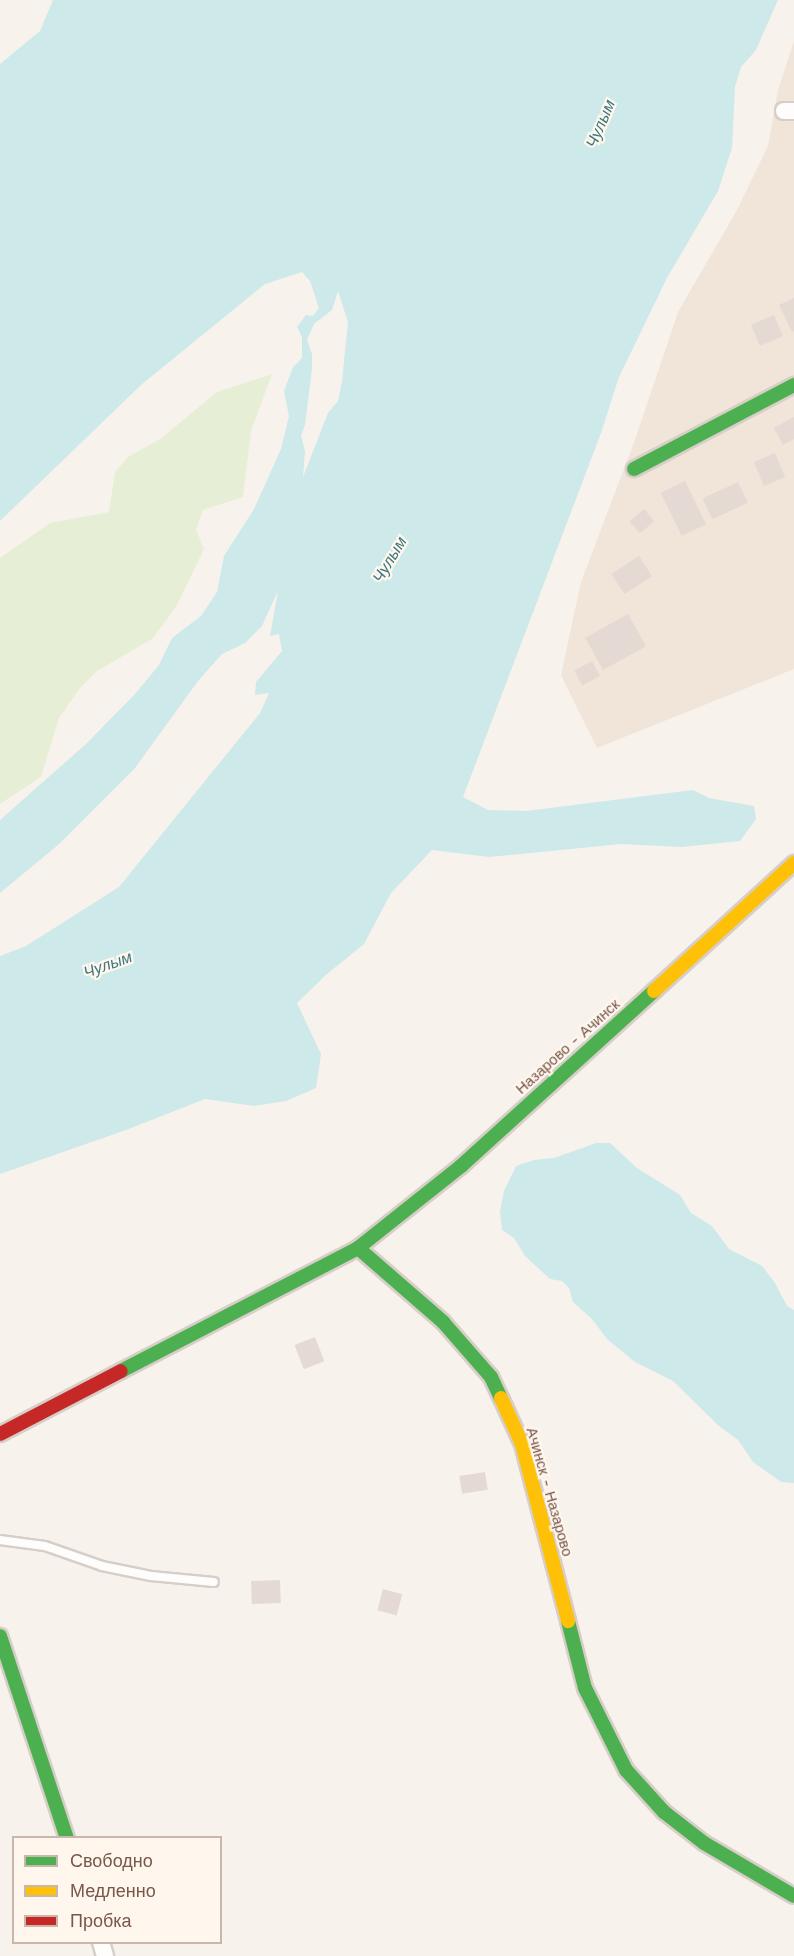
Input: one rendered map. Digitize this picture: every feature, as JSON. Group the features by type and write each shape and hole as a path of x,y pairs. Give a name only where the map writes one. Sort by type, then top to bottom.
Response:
{"street":[{"path":"634,469 794,385"},
{"name":"Назарово - Ачинск","path":"358,1248 461,1166 794,864"},
{"path":"0,1434 358,1248"},
{"name":"Ачинск - Назарово","path":"358,1248 443,1322 491,1377 522,1444 585,1688 626,1770 664,1812 704,1843 794,1896"},
{"path":"0,1636 66,1836"}],"lane":[{"path":"0,1540 45,1546 102,1566 131,1572 214,1581"}],"shaded area":[{"path":"794,41 794,669 597,748 561,675 581,582 635,440 678,312 736,212 768,146 778,90"}],"green space":[{"path":"272,374 251,431 243,497 203,510 196,530 204,549 176,607 152,639 97,671 80,688 59,718 41,777 0,804 0,558 50,523 109,512 115,472 128,457 160,439 217,392"}],"water":[{"name":"Чулым","path":"53,0 778,0 756,50 741,67 735,87 732,148 718,191 667,278 619,377 601,433 463,797 488,810 526,811 693,790 709,798 754,806 756,819 740,841 682,847 621,844 489,857 432,850 391,893 364,944 327,974 297,1003 321,1054 316,1088 286,1101 254,1106 205,1099 126,1130 0,1174 0,956 26,946 119,887 260,713 269,693 255,695 256,682 282,651 279,634 270,636 278,591 262,626 245,643 222,654 198,681 135,768 58,845 0,893 0,820 86,744 135,694 159,665 172,638 201,616 217,592 224,556 254,509 281,449 289,416 284,391 293,367 302,358 302,337 297,327 306,315 313,316 319,308 310,281 302,272 265,284 141,385 0,521 0,64 40,31","holes":["338,291 348,322 338,401 328,413 303,477 305,451 301,436 305,425 312,369 312,354 307,340 314,324 332,310"]},
{"path":"596,1143 610,1143 637,1168 680,1195 691,1213 712,1226 729,1249 762,1266 775,1283 787,1306 794,1310 794,1483 781,1482 753,1462 738,1440 719,1426 673,1381 635,1362 607,1339 592,1319 573,1302 569,1288 562,1281 550,1279 525,1256 514,1238 502,1230 500,1212 504,1191 516,1166 534,1160 554,1158"}],"building":[{"path":"794,298 794,331 792,332 779,305"},
{"path":"774,315 783,336 760,346 751,325"},
{"path":"794,417 794,439 783,445 774,428"},
{"path":"775,453 785,477 764,486 754,462"},
{"path":"685,481 706,524 682,536 661,493"},
{"path":"738,482 748,503 712,519 703,498"},
{"path":"644,509 654,521 640,533 629,521"},
{"path":"639,556 652,576 624,594 611,574"},
{"path":"628,614 646,646 603,670 585,638"},
{"path":"592,661 600,676 582,685 574,670"},
{"path":"315,1337 324,1361 304,1369 294,1345"},
{"path":"485,1472 488,1490 462,1494 459,1476"},
{"path":"280,1580 281,1603 252,1604 251,1581"},
{"path":"383,1589 402,1594 397,1615 377,1610"}],"traffic: fast":[{"path":"634,469 794,385"},
{"path":"358,1248 461,1166 654,991"},
{"path":"121,1371 358,1248 443,1322 491,1377 501,1398"},
{"path":"568,1621 585,1688 626,1770 664,1812 704,1843 794,1896"},
{"path":"0,1636 66,1836"}],"traffic: slow":[{"path":"654,991 794,863"},
{"path":"501,1398 522,1444 568,1621"}],"traffic: jam":[{"path":"0,1434 121,1371"}]}
